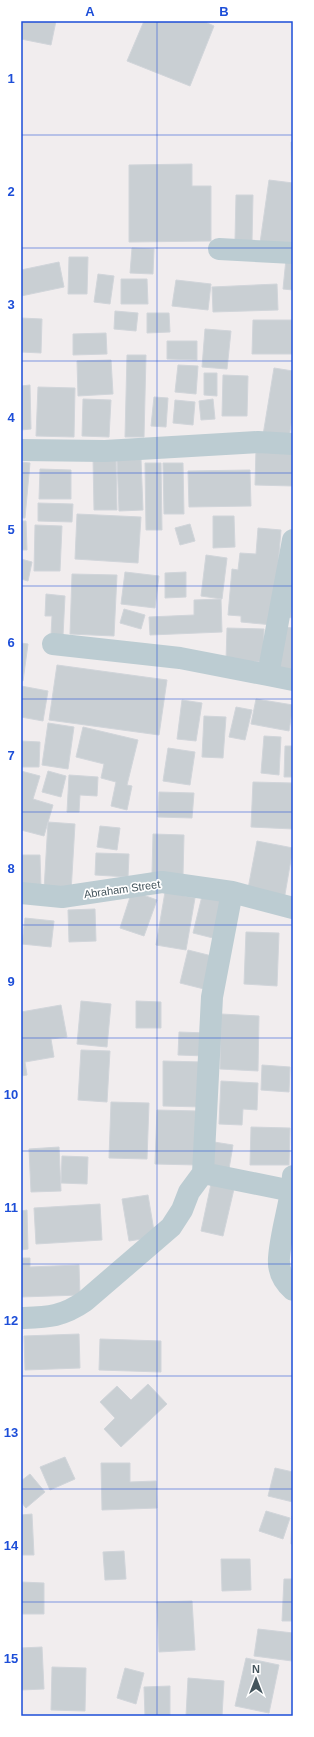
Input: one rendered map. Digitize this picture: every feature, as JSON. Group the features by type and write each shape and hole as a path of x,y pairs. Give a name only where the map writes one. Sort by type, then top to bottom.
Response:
{"street":[{"path":"219,249 293,253"},
{"path":"21,450 105,451 258,442 293,444"},
{"path":"268,675 293,540"},
{"path":"53,644 180,658 293,680"},
{"name":"Abraham Street","path":"21,893 62,897 162,882 232,892 293,908"},
{"path":"21,1318 55,1317 71,1311 85,1301 171,1227 182,1210 189,1192 203,1173 212,997 232,892"},
{"path":"203,1173 292,1183 278,1259 280,1272 286,1284 293,1290"}],"building":[{"path":"21,21 56,21 51,45 21,39"},
{"path":"144,21 203,21 214,26 190,86 127,61"},
{"path":"291,142 293,142 293,180 292,180"},
{"path":"192,164 192,186 211,186 211,241 129,242 129,165"},
{"path":"269,180 293,183 293,235 291,247 260,243"},
{"path":"236,195 253,195 252,241 235,240"},
{"path":"132,248 154,249 153,274 130,273"},
{"path":"69,257 88,257 87,294 68,294"},
{"path":"286,259 293,260 293,290 283,289"},
{"path":"59,262 64,287 21,296 21,270"},
{"path":"98,274 114,276 110,304 94,302"},
{"path":"121,279 147,279 148,304 121,304"},
{"path":"176,280 211,284 208,310 172,306"},
{"path":"277,284 278,310 213,312 212,287"},
{"path":"115,311 138,313 136,331 114,329"},
{"path":"147,313 169,313 170,332 147,333"},
{"path":"21,318 42,319 41,353 21,352"},
{"path":"253,320 293,320 293,354 252,354"},
{"path":"205,329 231,331 227,369 202,367"},
{"path":"106,333 107,354 73,355 73,334"},
{"path":"167,341 197,341 197,360 167,359"},
{"path":"127,355 146,355 144,437 125,437"},
{"path":"111,360 113,394 78,396 77,361"},
{"path":"178,365 198,366 196,394 175,392"},
{"path":"274,368 293,371 293,412 289,438 263,435"},
{"path":"204,373 217,373 217,396 204,395"},
{"path":"223,375 248,376 247,416 222,416"},
{"path":"30,385 31,429 21,430 21,386"},
{"path":"38,387 75,388 74,437 36,436"},
{"path":"154,397 168,398 166,427 151,426"},
{"path":"83,399 111,400 109,437 82,436"},
{"path":"213,399 215,419 201,420 199,401"},
{"path":"175,400 195,402 193,425 173,423"},
{"path":"256,449 293,450 293,486 255,485"},
{"path":"93,458 116,458 117,510 94,510"},
{"path":"117,459 141,459 143,510 119,511"},
{"path":"21,462 30,463 25,518 21,518"},
{"path":"145,463 161,463 162,530 146,530"},
{"path":"163,463 183,463 184,514 164,514"},
{"path":"40,469 71,470 71,499 39,499"},
{"path":"250,470 251,506 189,507 188,471"},
{"path":"38,503 73,504 72,522 38,521"},
{"path":"77,514 141,517 138,563 75,559"},
{"path":"213,516 234,516 235,547 213,548"},
{"path":"21,521 26,521 27,550 21,550"},
{"path":"190,524 195,541 180,545 175,528"},
{"path":"35,525 62,526 60,571 34,571"},
{"path":"258,528 281,530 273,625 241,622 241,616 228,615 232,569 238,570 240,553 256,554"},
{"path":"206,555 227,558 222,599 201,596"},
{"path":"21,559 32,562 28,581 21,579"},
{"path":"125,572 159,576 155,608 121,604"},
{"path":"186,572 186,597 165,598 165,573"},
{"path":"72,574 117,575 114,636 70,634"},
{"path":"293,592 293,618 286,617"},
{"path":"46,594 65,596 63,636 51,635 52,616 45,616"},
{"path":"221,599 222,632 150,635 149,617 194,615 194,600"},
{"path":"124,609 145,615 141,629 120,623"},
{"path":"283,627 293,628 293,670 276,667"},
{"path":"227,628 264,629 263,662 226,661"},
{"path":"21,643 28,644 23,681 21,681"},
{"path":"57,665 167,680 159,735 49,720"},
{"path":"21,686 48,691 43,721 21,717"},
{"path":"256,699 293,705 289,731 251,724"},
{"path":"182,700 202,703 196,741 177,739"},
{"path":"236,707 252,710 245,740 229,737"},
{"path":"204,716 226,717 223,758 202,757"},
{"path":"48,723 74,727 68,769 42,765"},
{"path":"83,727 138,740 127,785 132,786 127,810 111,806 116,782 101,778 104,764 76,757"},
{"path":"264,736 281,737 279,775 261,773"},
{"path":"21,741 40,742 39,767 21,767"},
{"path":"285,746 293,746 293,777 284,777"},
{"path":"168,748 195,752 190,785 163,781"},
{"path":"21,771 40,776 33,799 53,805 44,836 21,830"},
{"path":"48,771 66,776 61,797 42,792"},
{"path":"69,775 98,777 97,796 80,795 79,812 67,812"},
{"path":"253,782 293,783 293,829 251,827"},
{"path":"159,792 194,793 192,818 158,817"},
{"path":"48,822 75,824 71,892 44,890"},
{"path":"100,826 120,828 117,850 97,847"},
{"path":"153,834 184,835 183,875 152,874"},
{"path":"257,841 293,848 284,900 247,894"},
{"path":"96,853 129,854 128,877 95,875"},
{"path":"21,855 40,855 41,888 21,888"},
{"path":"132,891 157,900 144,936 120,928"},
{"path":"165,892 195,898 186,950 156,945"},
{"path":"202,896 226,902 217,939 193,933"},
{"path":"95,909 96,941 69,942 68,910"},
{"path":"25,918 54,921 51,947 22,944"},
{"path":"246,932 279,933 277,986 244,984"},
{"path":"188,950 212,956 204,989 180,983"},
{"path":"81,1001 111,1004 107,1047 77,1044"},
{"path":"136,1001 161,1002 161,1028 136,1028"},
{"path":"61,1005 67,1037 51,1039 54,1057 25,1062 27,1075 21,1076 21,1012"},
{"path":"221,1014 259,1016 258,1071 220,1069"},
{"path":"179,1032 206,1033 206,1056 178,1055"},
{"path":"81,1050 110,1051 107,1102 78,1100"},
{"path":"163,1061 202,1062 202,1107 163,1106"},
{"path":"262,1065 290,1067 289,1092 261,1090"},
{"path":"221,1081 258,1083 257,1110 243,1109 242,1125 219,1124"},
{"path":"111,1102 149,1103 147,1159 109,1158"},
{"path":"157,1110 198,1111 197,1165 155,1164"},
{"path":"251,1127 290,1128 289,1165 250,1165"},
{"path":"214,1142 233,1145 229,1169 210,1167"},
{"path":"59,1147 61,1191 31,1192 29,1149"},
{"path":"62,1156 88,1157 87,1184 61,1183"},
{"path":"211,1184 234,1189 223,1236 201,1231"},
{"path":"148,1195 155,1237 129,1241 122,1199"},
{"path":"100,1204 102,1240 36,1244 34,1208"},
{"path":"27,1210 28,1249 21,1250 21,1211"},
{"path":"21,1258 30,1258 30,1267 79,1265 80,1295 21,1297"},
{"path":"79,1334 80,1368 25,1370 24,1336"},
{"path":"100,1339 161,1341 161,1372 99,1370"},
{"path":"148,1384 167,1404 121,1447 104,1429 115,1418 100,1402 117,1386 131,1400"},
{"path":"65,1457 75,1479 50,1490 40,1467"},
{"path":"101,1463 130,1463 130,1482 156,1481 157,1508 102,1510"},
{"path":"275,1468 293,1472 293,1502 268,1496"},
{"path":"30,1474 45,1492 26,1508 21,1502 21,1481"},
{"path":"266,1511 290,1518 283,1539 259,1531"},
{"path":"32,1514 34,1555 21,1555 21,1515"},
{"path":"292,1516 293,1544 291,1544"},
{"path":"124,1551 126,1579 105,1580 103,1552"},
{"path":"221,1559 250,1559 251,1590 222,1591"},
{"path":"284,1579 293,1579 293,1621 282,1621"},
{"path":"21,1582 44,1583 44,1614 21,1614"},
{"path":"192,1601 195,1650 159,1652 157,1602"},
{"path":"258,1629 293,1633 292,1661 254,1656"},
{"path":"42,1647 44,1689 21,1690 21,1648"},
{"path":"246,1658 279,1665 269,1713 235,1706"},
{"path":"52,1667 86,1668 85,1711 51,1710"},
{"path":"125,1668 144,1673 136,1704 117,1698"},
{"path":"188,1678 224,1681 222,1716 186,1716"},
{"path":"170,1686 170,1716 145,1716 144,1687"}]}
